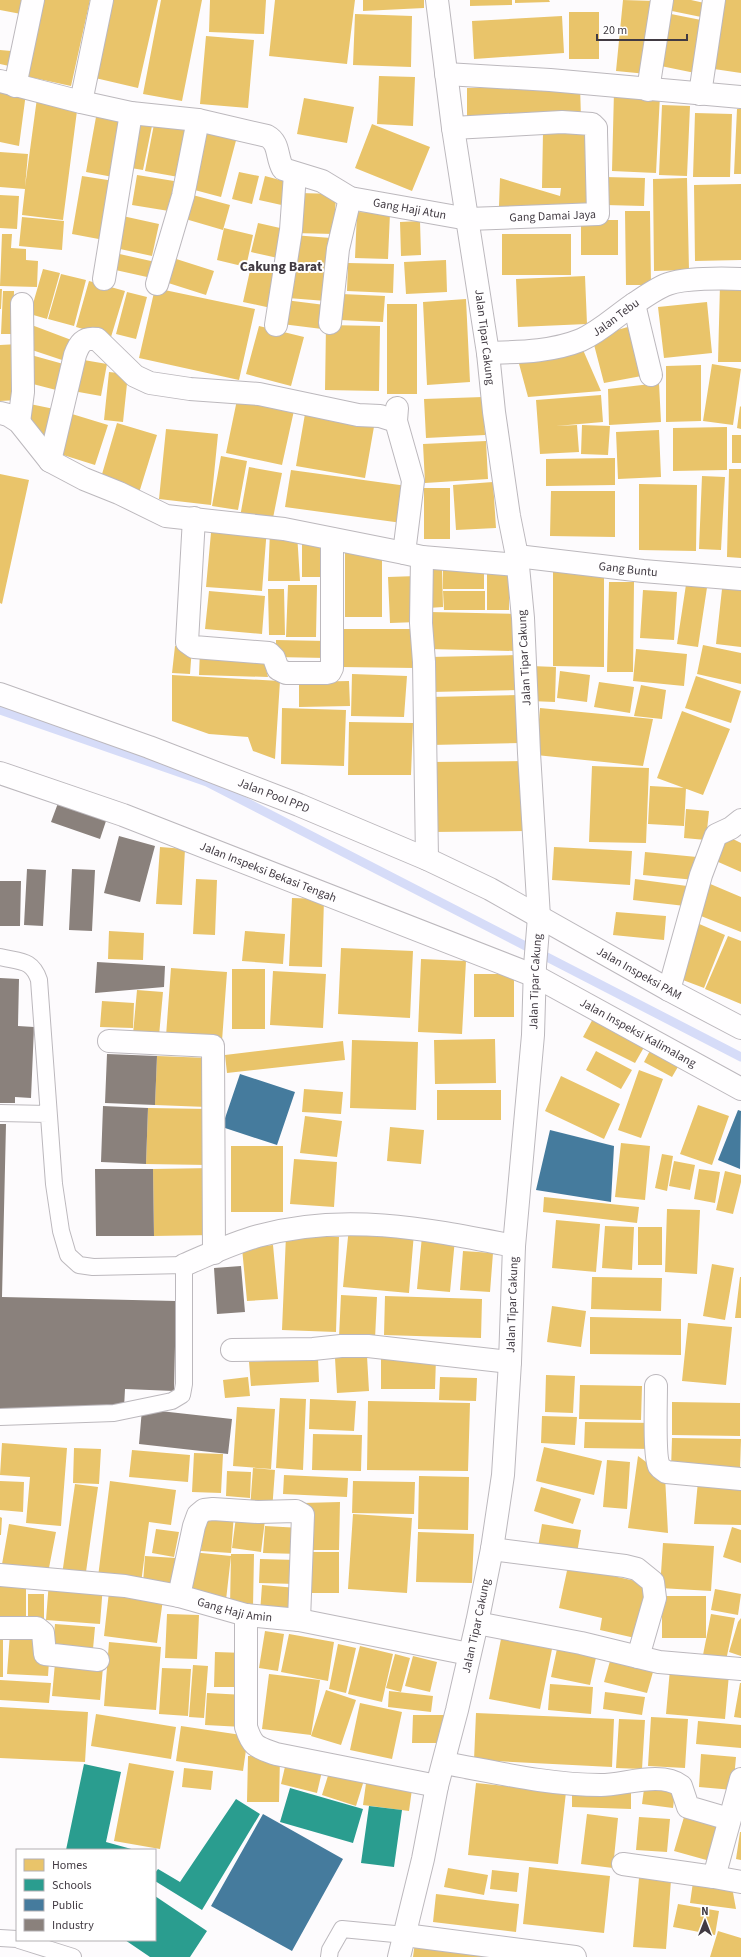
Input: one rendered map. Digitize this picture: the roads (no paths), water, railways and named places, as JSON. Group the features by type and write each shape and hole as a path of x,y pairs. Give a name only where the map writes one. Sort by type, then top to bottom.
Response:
{"street":[{"path":"33,0 8,83 131,113 198,120 267,136 276,144 279,162 283,169 295,174 322,181 350,198 338,249 330,323"},
{"path":"81,102 102,0"},
{"name":"Jalan Tipar Cakung","path":"399,1957 437,1786 444,1763 477,1623 492,1549 503,1475 510,1362 514,1246 533,1035 538,921 523,618 517,560 495,419 488,353 453,128 437,0"},
{"path":"648,90 662,0"},
{"path":"700,94 714,0"},
{"path":"446,74 550,80 741,98"},
{"path":"104,279 131,113"},
{"path":"157,284 183,196 198,120"},
{"name":"Gang Damai Jaya","path":"453,128 562,122 587,122 596,128 598,214 468,220"},
{"path":"276,325 291,230 295,174"},
{"name":"Gang Haji Atun","path":"350,198 468,220"},
{"name":"Jalan Tebu","path":"488,353 529,352 558,347 581,339 609,324 634,304 668,284 702,279 741,279"},
{"path":"19,422 23,392 22,304"},
{"path":"634,304 651,375"},
{"path":"50,461 75,355 80,343 89,338 97,339 135,376 150,383 190,389 259,394 358,415 380,416 397,414 413,481 413,555 424,662 427,859"},
{"path":"0,413 8,415 19,422 50,461"},
{"name":"Gang Buntu","path":"50,461 84,479 120,493 166,516 284,529 413,555 517,560 741,579"},
{"path":"194,518 187,642 194,647 269,653 274,658 278,669 286,673 326,673 330,672 332,668 332,539"},
{"name":"Jalan Pool PPD","path":"0,694 149,747 306,808 427,859 490,889 538,921"},
{"name":"Jalan Inspeksi Bekasi Tengah","path":"0,773 123,815 535,971"},
{"path":"670,990 701,875 716,835 731,828 741,820"},
{"name":"Jalan Inspeksi PAM","path":"538,921 741,1028"},
{"name":"Jalan Inspeksi Kalimalang","path":"535,971 741,1089"},
{"path":"108,1041 212,1046 214,1253"},
{"path":"184,1265 256,1237 293,1228 342,1223 382,1224 514,1246"},
{"path":"232,1350 313,1350 341,1346 368,1346 510,1362"},
{"path":"656,1386 658,1465 666,1472 741,1479"},
{"path":"179,1596 194,1526 198,1515 204,1510 213,1509 258,1512 296,1511 303,1515 299,1620"},
{"path":"492,1549 603,1563 637,1569 653,1582 655,1598 638,1657"},
{"name":"Gang Haji Amin","path":"0,1575 125,1586 179,1596 246,1615 299,1620 469,1654"},
{"path":"246,1615 246,1728 251,1742 260,1748 276,1754 437,1786"},
{"path":"477,1623 581,1643 658,1662 741,1669"},
{"path":"0,1628 37,1628 43,1633 45,1654 98,1660"},
{"path":"444,1763 570,1784 602,1785 635,1780 672,1782 681,1786 685,1802 688,1807 729,1819"},
{"path":"714,1877 729,1819 739,1791"},
{"path":"623,1864 741,1882"},
{"path":"405,1935 575,1957"}],"lane":[{"path":"0,958 27,963 32,966 39,980 54,1184 61,1231 68,1256 79,1265 93,1267 184,1265 184,1391 179,1398 172,1401 114,1413 0,1417"},
{"path":"0,1113 48,1114"},
{"path":"329,1957 330,1950 342,1929 405,1935"},
{"path":"0,1938 16,1940"},
{"path":"21,1941 73,1957"}],"waterway":[{"path":"0,710 207,782 741,1057"}],"district":[{"name":"Cakung Barat","path":"281,266"}]}
